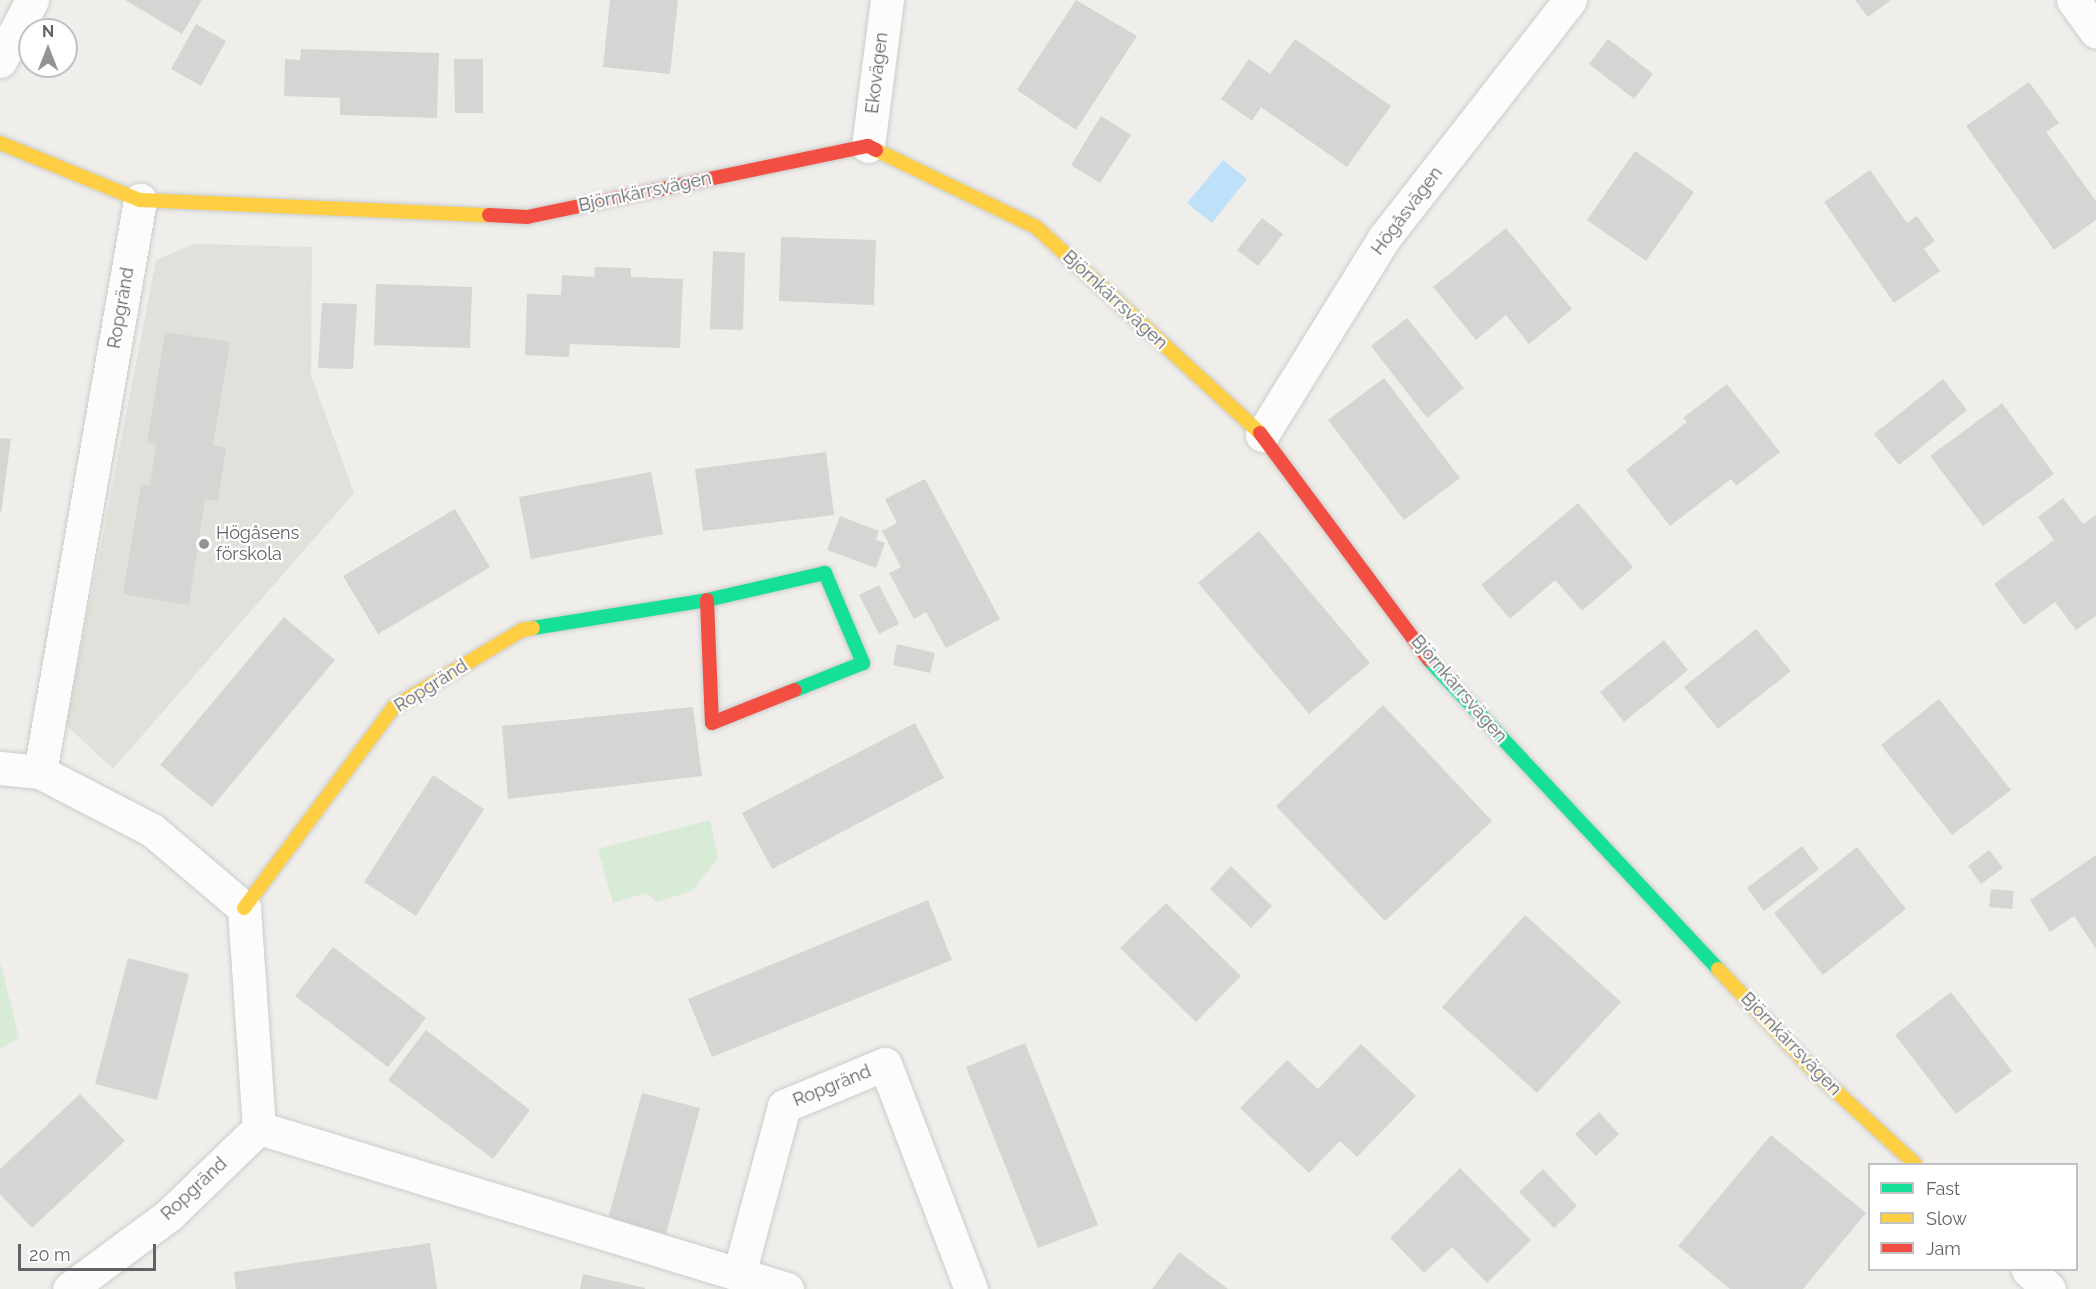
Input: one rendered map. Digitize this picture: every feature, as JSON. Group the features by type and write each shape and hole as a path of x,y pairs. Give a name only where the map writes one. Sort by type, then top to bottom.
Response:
{"street":[{"path":"0,61 32,0"},
{"name":"Ekovägen","path":"868,146 887,0"},
{"name":"Högåsvägen","path":"1262,435 1384,238 1570,0"},
{"path":"2073,0 2096,32"},
{"name":"Björnkärrsvägen","path":"0,143 140,200 527,217 868,146 1036,227 1262,435 1440,674 1814,1071 1914,1163"},
{"name":"Ropgränd","path":"40,771 140,200"},
{"name":"Ropgränd","path":"244,908 394,707 522,630 707,600 825,573 863,663 712,723 707,600"},
{"path":"0,768 40,771 152,830 244,908 259,1128 787,1289"},
{"name":"Ropgränd","path":"738,1274 784,1106 885,1064 970,1289"},
{"name":"Ropgränd","path":"69,1289 169,1215 259,1128"},
{"path":"2030,1271 2049,1289"}],"shaded area":[{"name":"Högåsens förskola","path":"194,244 312,247 311,375 354,493 113,769 66,725 156,260"}],"green space":[{"path":"710,820 718,858 692,891 657,902 646,893 613,903 598,849"},
{"path":"0,962 19,1038 0,1049"}],"water":[{"path":"1223,160 1247,179 1212,223 1187,203"}],"building":[{"path":"125,0 202,0 182,34"},
{"path":"610,0 678,0 670,74 603,67"},
{"path":"1076,0 1137,36 1076,130 1017,90"},
{"path":"1855,0 1891,0 1868,17"},
{"path":"196,24 226,41 201,86 171,69"},
{"path":"1295,39 1391,106 1347,167 1261,107 1252,121 1221,99 1249,59 1270,74"},
{"path":"1608,39 1653,74 1634,99 1589,64"},
{"path":"301,49 439,53 437,118 340,115 340,98 284,96 285,59 300,60"},
{"path":"454,59 483,59 483,113 455,113"},
{"path":"2029,82 2059,123 2046,132 2096,201 2096,220 2054,250 1966,126"},
{"path":"1101,116 1131,135 1100,183 1071,165"},
{"path":"1635,151 1694,192 1646,261 1587,220"},
{"path":"1870,170 1907,223 1917,216 1935,241 1924,249 1940,271 1894,303 1824,202"},
{"path":"1262,218 1283,234 1258,266 1237,250"},
{"path":"1506,228 1572,309 1529,344 1506,315 1476,340 1433,287"},
{"path":"781,237 876,240 874,305 779,301"},
{"path":"713,251 745,253 743,330 710,329"},
{"path":"595,267 631,268 631,277 683,279 680,348 570,344 569,357 525,355 527,294 561,295 562,275 594,277"},
{"path":"376,284 472,287 470,348 374,345"},
{"path":"322,303 357,304 353,369 318,368"},
{"path":"1407,318 1464,388 1427,418 1371,346"},
{"path":"165,332 230,342 213,445 226,448 218,501 205,499 189,605 123,594 141,484 150,486 156,444 147,443"},
{"path":"1384,378 1460,478 1404,520 1328,420"},
{"path":"1943,379 1967,410 1899,465 1874,434"},
{"path":"1727,384 1780,452 1736,486 1731,479 1670,526 1626,470 1687,422 1683,418"},
{"path":"2002,403 2054,474 1983,526 1930,456"},
{"path":"0,438 11,439 1,513 0,513"},
{"path":"826,452 834,515 703,531 695,469"},
{"path":"651,472 663,534 531,559 519,497"},
{"path":"925,479 1000,619 946,648 926,612 914,619 889,573 901,567 882,531 897,523 885,499"},
{"path":"2063,498 2083,524 2096,515 2096,616 2076,630 2055,602 2024,625 1994,584 2054,540 2038,517"},
{"path":"1578,503 1633,567 1582,611 1555,580 1510,619 1481,585"},
{"path":"455,509 490,567 378,634 343,576"},
{"path":"840,516 879,531 876,540 885,543 876,568 827,550"},
{"path":"1259,531 1370,663 1309,714 1198,583"},
{"path":"879,585 899,624 879,634 859,595"},
{"path":"284,617 335,660 212,807 160,765"},
{"path":"1756,629 1791,671 1718,729 1684,687"},
{"path":"1664,640 1688,670 1624,722 1600,692"},
{"path":"897,644 935,653 930,673 893,665"},
{"path":"1939,699 2011,790 1952,835 1881,745"},
{"path":"1383,705 1492,821 1385,921 1276,806"},
{"path":"693,707 702,776 508,799 502,726"},
{"path":"915,723 944,778 772,869 742,813"},
{"path":"433,775 484,809 416,916 364,882"},
{"path":"1802,846 1819,869 1764,911 1747,888"},
{"path":"1857,847 1906,909 1823,975 1774,913"},
{"path":"1989,850 2003,868 1981,884 1968,866"},
{"path":"2096,855 2096,949 2074,916 2050,932 2030,900"},
{"path":"1231,866 1272,906 1251,928 1210,889"},
{"path":"1991,889 2014,891 2012,909 1989,907"},
{"path":"928,900 952,960 712,1057 688,999"},
{"path":"1166,903 1241,976 1196,1022 1120,948"},
{"path":"1525,915 1621,1002 1537,1093 1442,1007"},
{"path":"333,947 426,1018 388,1067 295,996"},
{"path":"128,958 189,974 157,1100 95,1084"},
{"path":"1951,992 2012,1071 1956,1114 1895,1035"},
{"path":"426,1030 530,1110 493,1159 388,1080"},
{"path":"1025,1043 1098,1225 1038,1248 966,1067"},
{"path":"1361,1044 1416,1096 1357,1157 1340,1141 1309,1173 1240,1108 1287,1060 1318,1089"},
{"path":"642,1093 700,1108 666,1234 608,1219"},
{"path":"80,1094 125,1141 32,1228 0,1194 0,1169"},
{"path":"1599,1112 1619,1134 1596,1156 1575,1134"},
{"path":"1771,1135 1866,1213 1803,1289 1730,1289 1678,1246"},
{"path":"1460,1168 1531,1240 1487,1283 1452,1247 1424,1273 1390,1238"},
{"path":"1543,1169 1577,1206 1554,1228 1519,1192"},
{"path":"430,1243 437,1289 236,1289 234,1272"},
{"path":"1179,1252 1228,1289 1152,1289"},
{"path":"583,1274 645,1288 645,1289 580,1289"}],"traffic: fast":[{"path":"533,628 707,600 825,573 863,663 795,690"},
{"path":"1429,660 1718,969"}],"traffic: slow":[{"path":"0,143 140,200 489,215"},
{"path":"876,150 1036,227 1260,433"},
{"path":"244,908 394,707 522,630 533,628"},
{"path":"1718,969 1814,1071 1914,1163"}],"traffic: jam":[{"path":"489,215 527,217 868,146 876,150"},
{"path":"1260,433 1429,660"},
{"path":"707,600 712,723 795,690"}],"place":[{"name":"Högåsens förskola","path":"204,544"}]}
